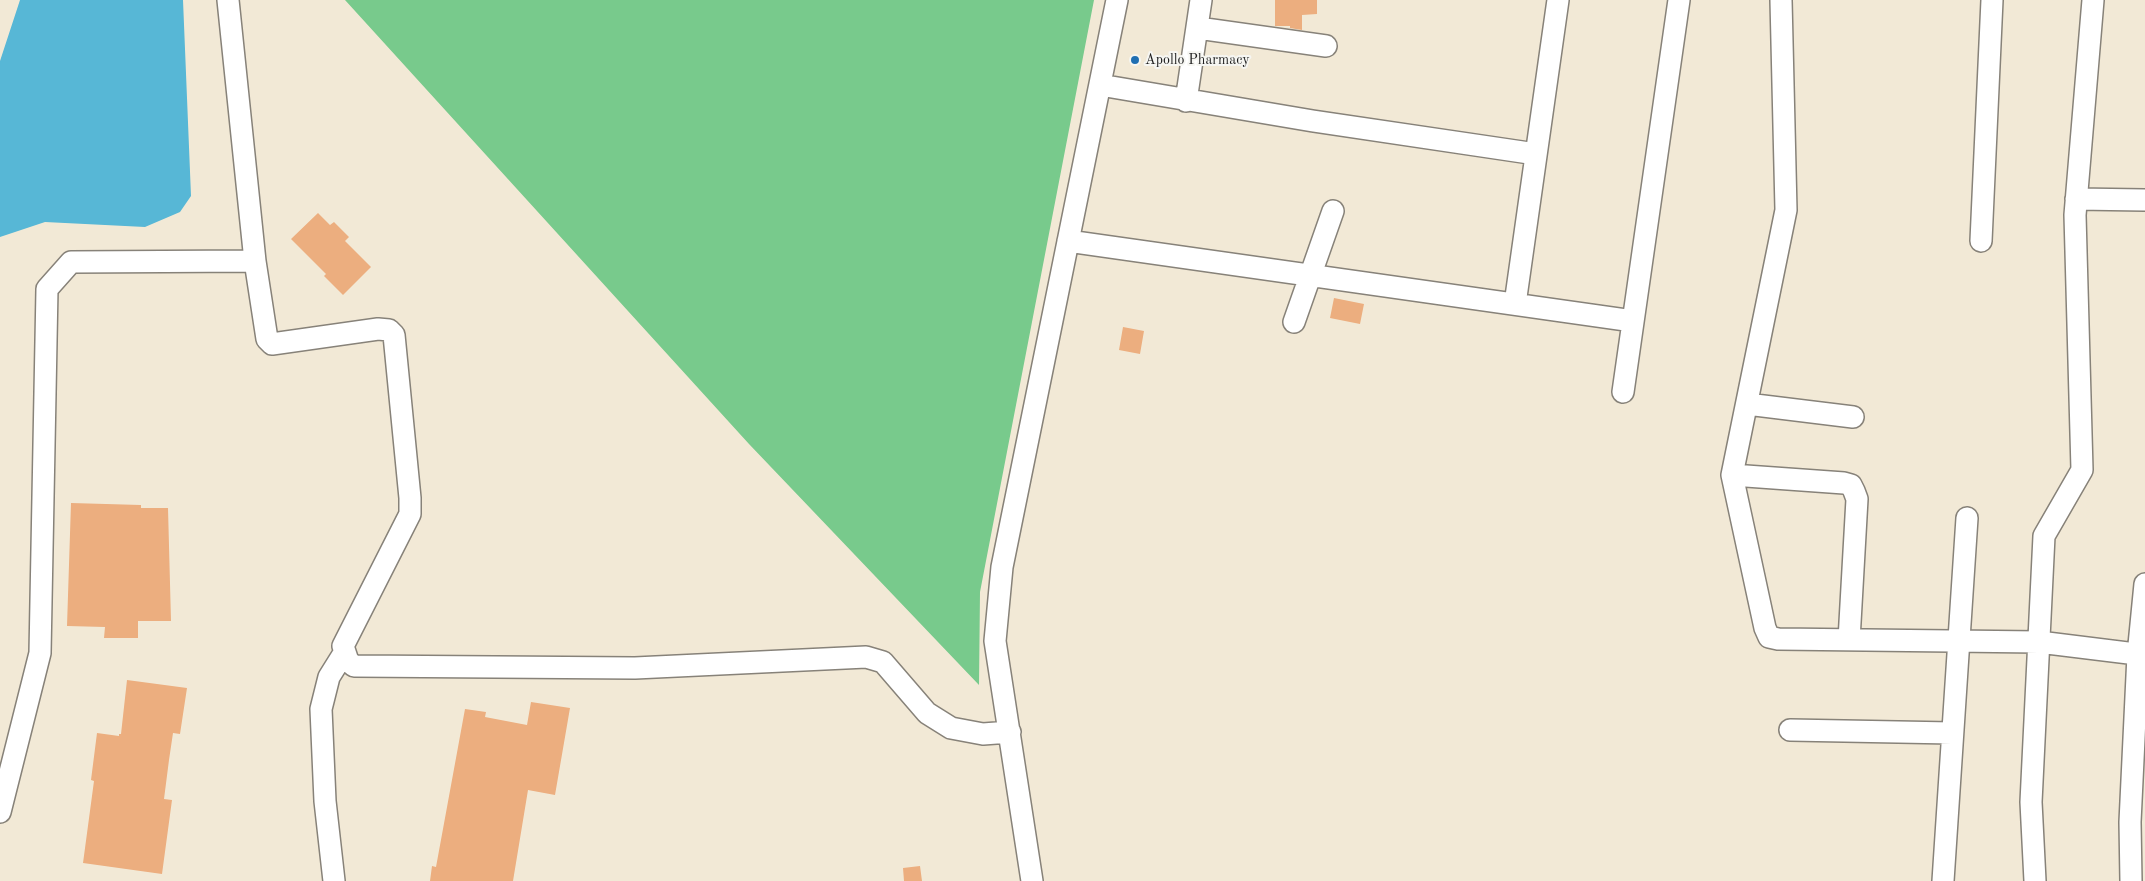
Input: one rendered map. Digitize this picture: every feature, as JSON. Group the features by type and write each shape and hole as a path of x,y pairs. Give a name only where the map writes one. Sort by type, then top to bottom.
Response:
{"street":[{"path":"228,0 255,261 267,339 272,344 378,329 389,330 394,335 410,514 343,646 348,661 354,666 635,668 866,657 883,662 927,713 951,728 983,734 1010,732"},
{"path":"1032,881 995,640 1002,567 1118,0"},
{"path":"1186,101 1201,0"},
{"path":"1515,304 1558,0"},
{"path":"1623,392 1679,0"},
{"path":"1780,0 1786,210 1732,475 1765,628 1769,636 1778,639 2039,642 2142,655"},
{"path":"1981,241 1992,0"},
{"path":"2035,881 2032,802 2044,536 2082,470 2075,215 2092,0"},
{"path":"1198,28 1326,46"},
{"path":"1100,85 1186,101 1536,154"},
{"path":"2076,199 2145,200"},
{"path":"1294,322 1333,211"},
{"path":"1068,241 1633,321"},
{"path":"0,812 40,653 47,289 70,262 255,261"},
{"path":"1747,404 1853,417"},
{"path":"1732,475 1844,482 1854,491 1857,498 1849,640"},
{"path":"1943,881 1967,518"},
{"path":"2130,881 2130,822 2145,584"},
{"path":"334,881 325,802 321,709 329,677 344,652"},
{"path":"1790,730 1952,733"}],"green space":[{"path":"345,0 1094,0 980,592 979,685 749,444"}],"water":[{"path":"20,0 183,0 191,196 180,212 145,227 45,222 0,237 0,61"}],"building":[{"path":"1275,0 1317,0 1317,14 1302,15 1302,30 1290,28 1290,26 1275,26"},
{"path":"318,213 330,225 334,222 349,237 345,241 371,267 343,295 324,276 326,274 291,239"},
{"path":"1334,298 1364,304 1360,324 1330,318"},
{"path":"1123,327 1144,331 1140,354 1119,350"},
{"path":"71,503 141,505 141,508 168,508 171,621 138,621 138,638 104,638 105,627 67,626"},
{"path":"127,680 187,688 180,734 173,733 169,760 164,799 172,800 162,874 83,863 94,781 91,780 97,733 119,736 121,734"},
{"path":"531,702 570,708 555,795 528,790 513,881 430,881 432,866 436,867 465,709 486,712 485,717 527,725"},
{"path":"920,866 922,881 904,881 903,868"}],"place":[{"name":"Apollo Pharmacy","path":"1135,60"}]}
